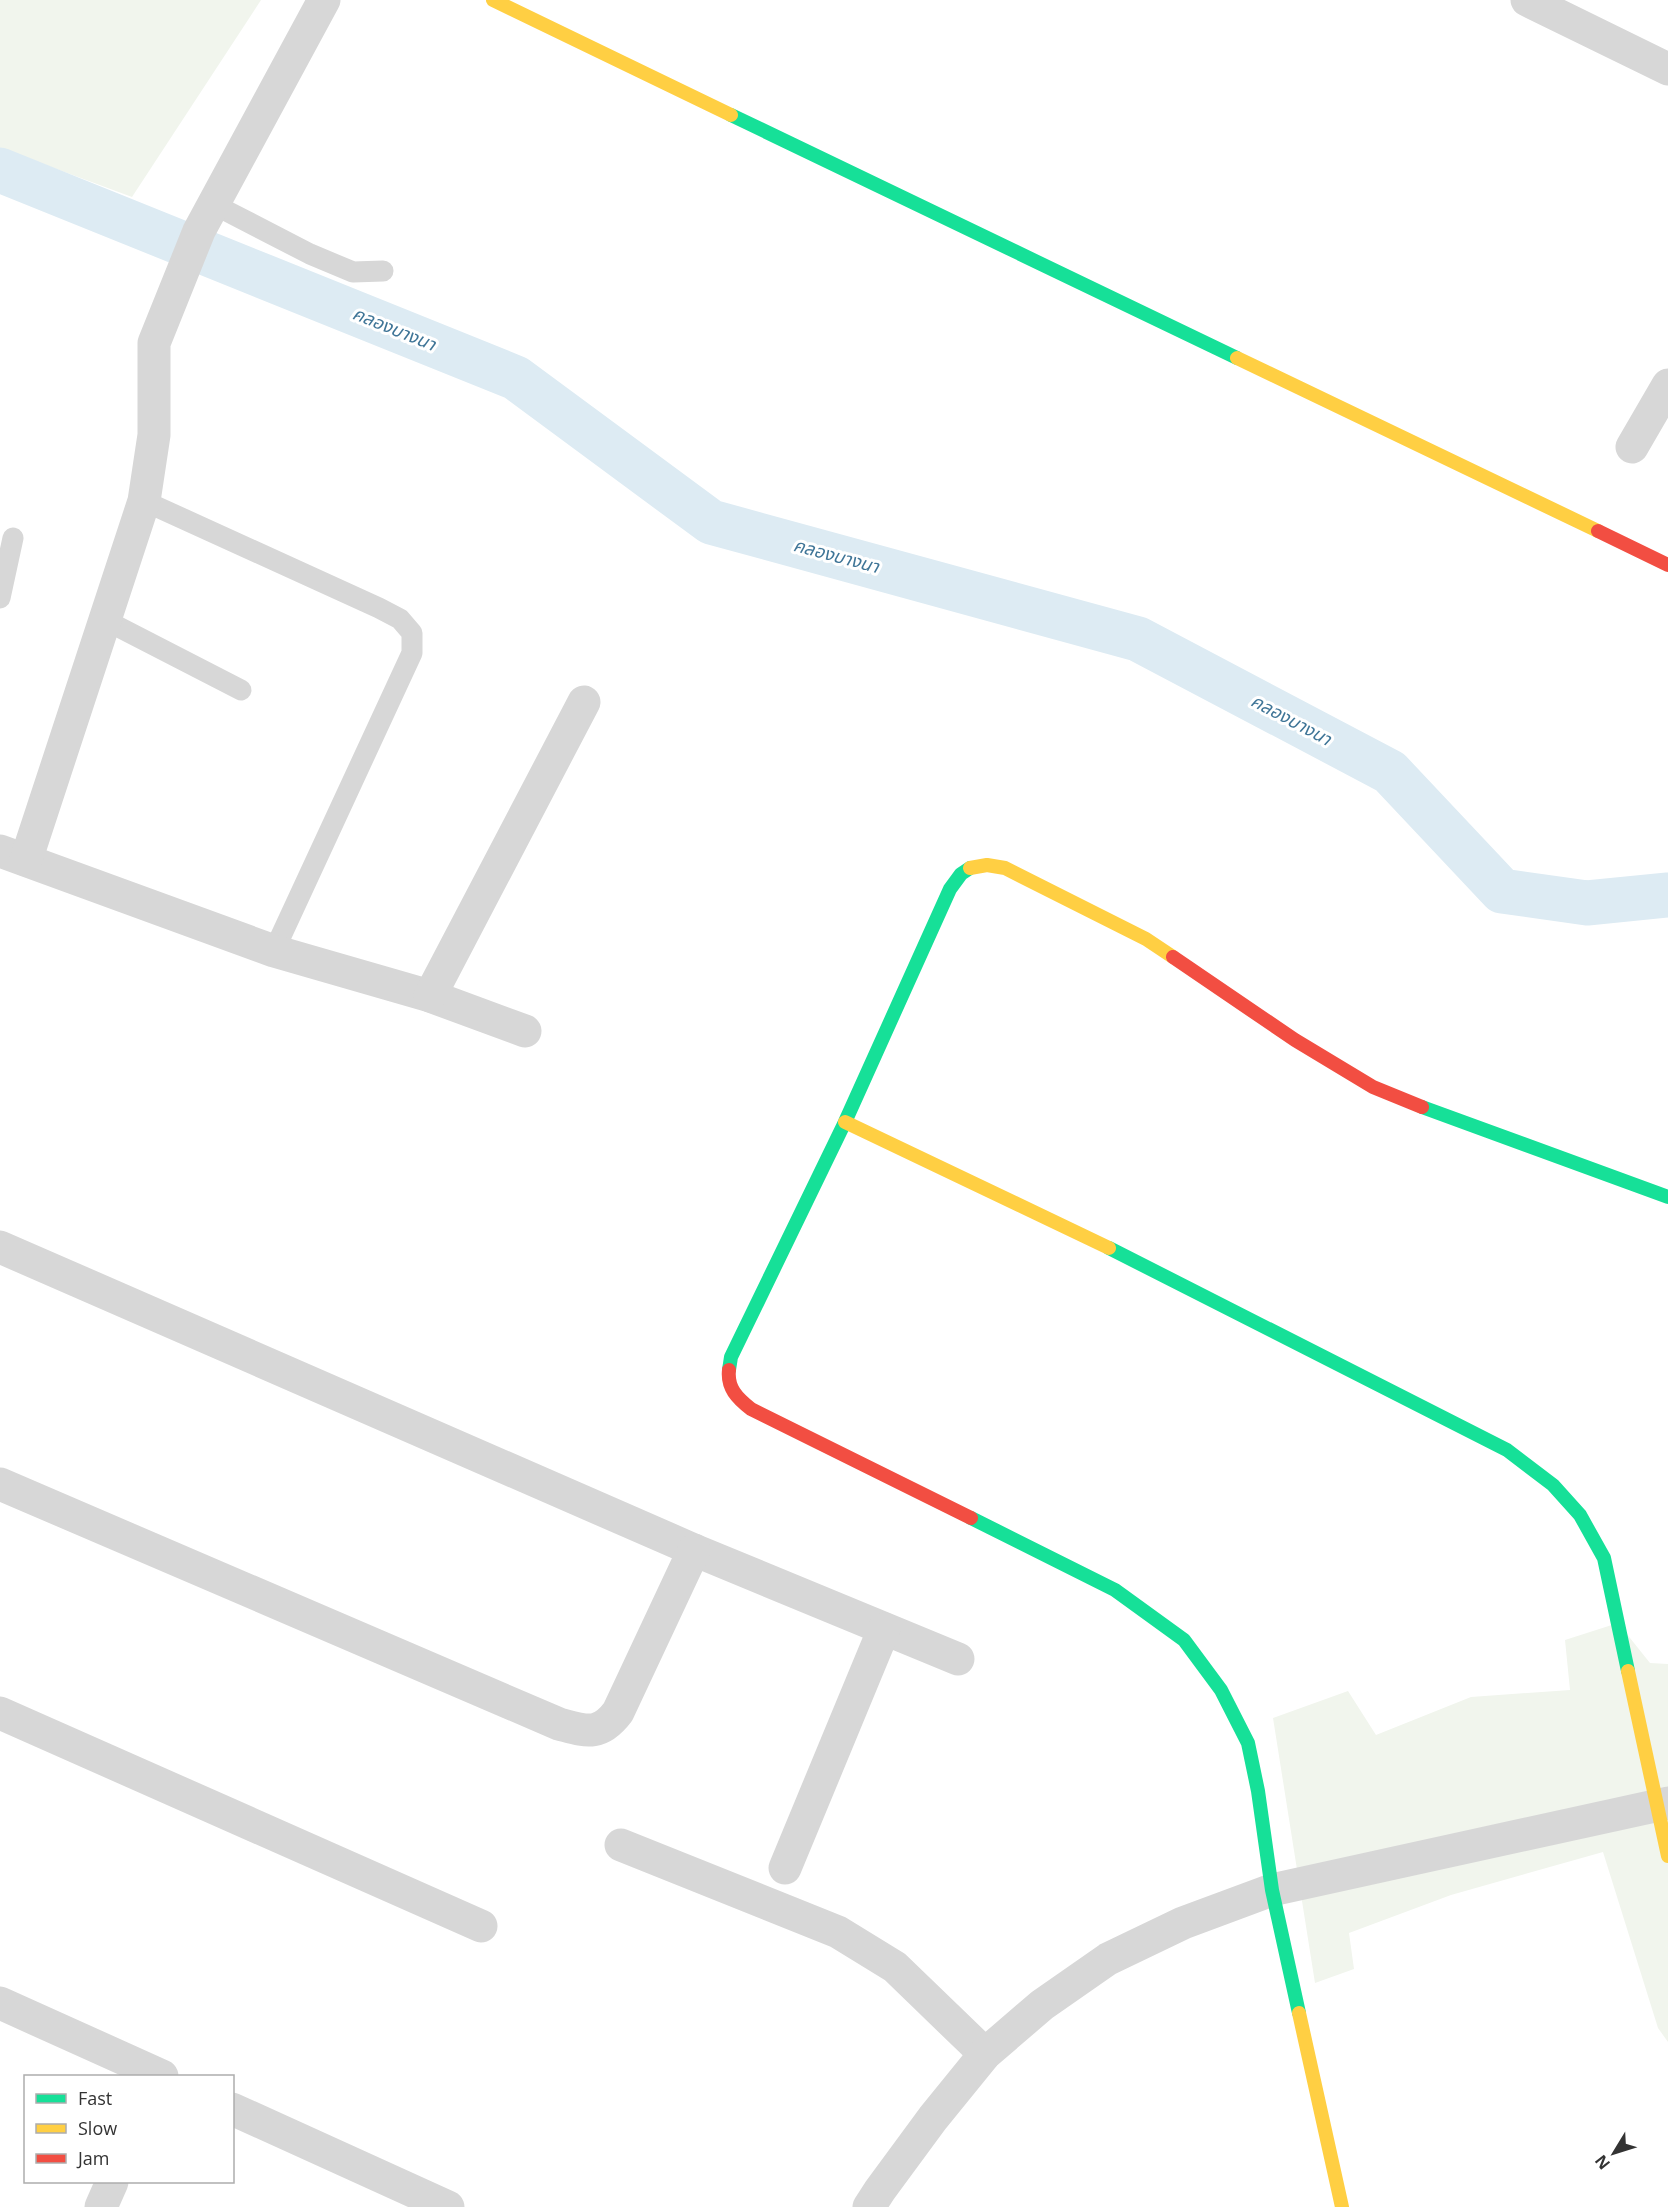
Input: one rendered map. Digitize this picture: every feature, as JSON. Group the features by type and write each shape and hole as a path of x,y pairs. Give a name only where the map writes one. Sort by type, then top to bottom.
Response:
{"street":[{"path":"324,0 206,217 154,342 154,435 144,501 105,620 13,856 274,951 430,996 525,1030"},
{"path":"493,0 1668,565"},
{"path":"1527,0 1668,69"},
{"path":"1632,447 1668,384"},
{"path":"430,996 584,702"},
{"path":"1342,2207 1272,1890 1258,1791 1248,1743 1221,1690 1185,1640 1115,1590 751,1408 735,1396 728,1384 731,1358 845,1122 950,889 958,877 970,867 985,864 1005,868 1146,939 1295,1040 1373,1088 1668,1197"},
{"path":"845,1122 1118,1252 1507,1450 1553,1485 1580,1515 1604,1558 1663,1803 1668,1856"},
{"path":"0,1247 694,1551 958,1659"},
{"path":"0,1484 559,1724 596,1731 609,1724 618,1712 694,1551"},
{"path":"785,1868 884,1629"},
{"path":"0,1713 481,1926"},
{"path":"869,2207 933,2118 985,2054 1042,2005 1108,1959 1183,1923 1272,1890 1663,1803"},
{"path":"621,1845 838,1932 895,1967 985,2054"},
{"path":"0,2003 157,2075"},
{"path":"234,2110 448,2207"},
{"path":"101,2207 111,2183"}],"lane":[{"path":"206,217 353,272 383,271"},
{"path":"144,501 379,608 400,619 412,633 412,653 274,951"},
{"path":"0,598 13,538"},
{"path":"105,620 241,690"}],"shaded area":[{"path":"0,0 261,0 132,197 0,148"},
{"path":"1618,1623 1650,1663 1668,1664 1668,2042 1658,2028 1603,1852 1451,1895 1349,1933 1354,1969 1315,1983 1273,1718 1348,1691 1376,1735 1471,1697 1570,1690 1565,1640"}],"waterway":[{"name":"คลองบางนา","path":"0,170 516,378 711,522 1138,639 1390,772 1502,891 1587,903 1668,895"}],"traffic: fast":[{"path":"731,115 1237,358"},
{"path":"729,1370 731,1357 845,1122 950,889 961,874 970,868"},
{"path":"1422,1107 1668,1197"},
{"path":"1109,1248 1507,1450 1553,1485 1580,1515 1604,1558 1628,1671"},
{"path":"971,1518 1115,1590 1184,1640 1221,1690 1248,1743 1258,1791 1272,1890 1299,2013"}],"traffic: slow":[{"path":"493,0 731,115"},
{"path":"1237,358 1598,531"},
{"path":"970,868 987,865 1005,868 1146,939 1173,957"},
{"path":"845,1122 1109,1248"},
{"path":"1628,1671 1668,1856"},
{"path":"1299,2013 1342,2207"}],"traffic: jam":[{"path":"1598,531 1668,565"},
{"path":"1173,957 1295,1040 1373,1087 1422,1107"},
{"path":"729,1370 731,1387 741,1401 751,1409 971,1518"}]}
